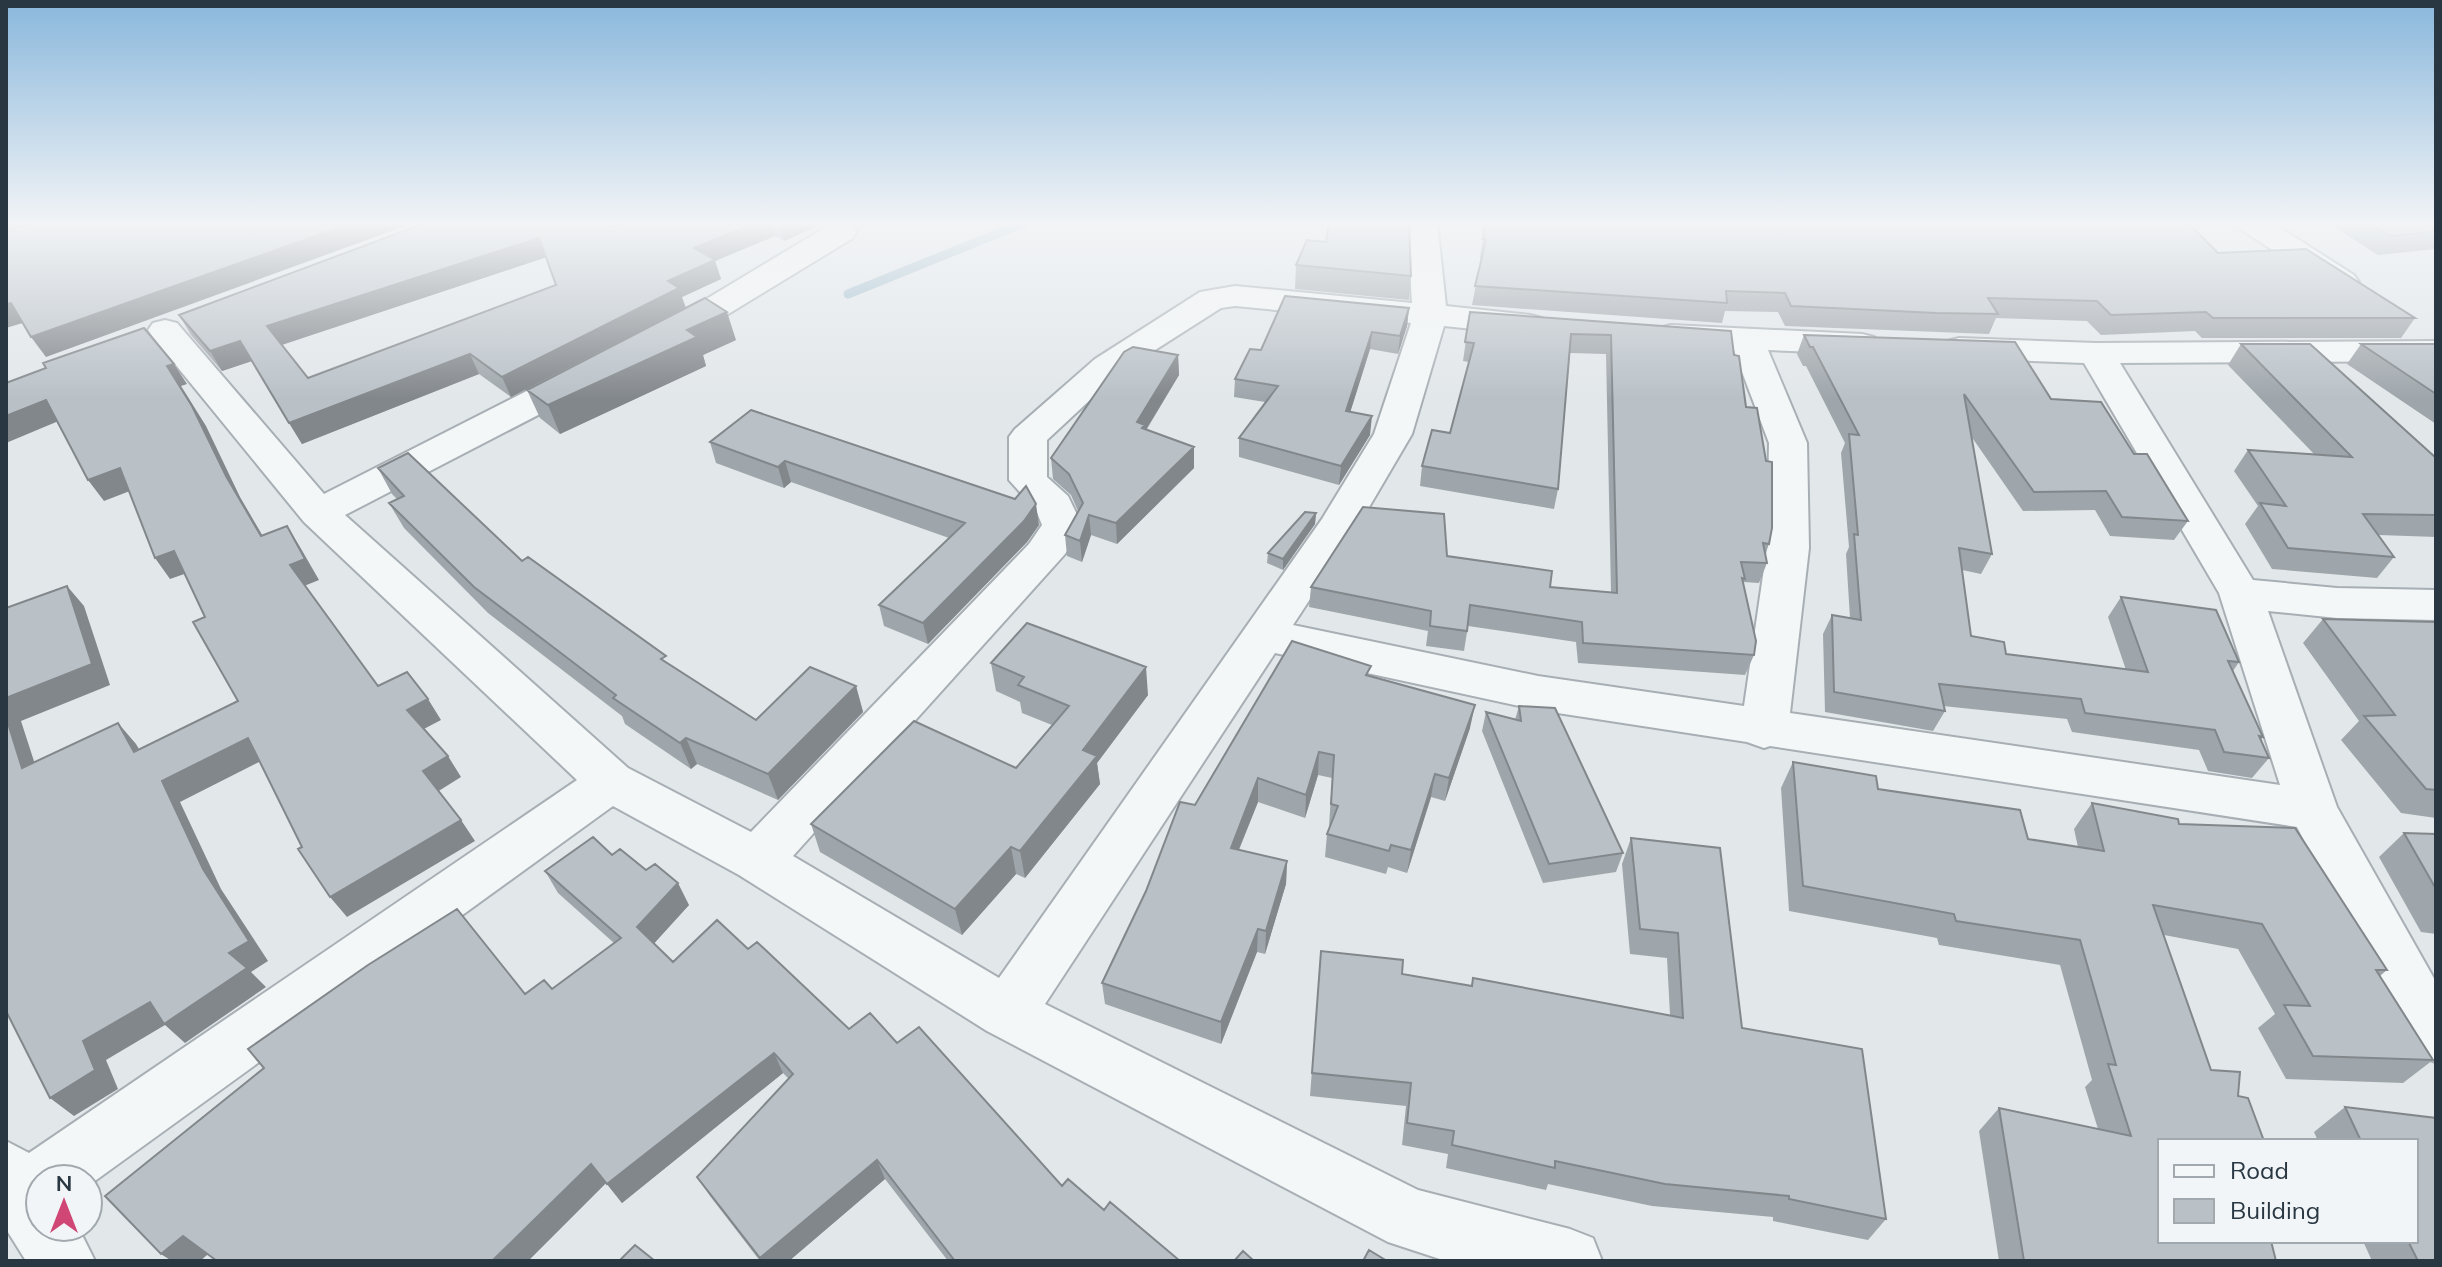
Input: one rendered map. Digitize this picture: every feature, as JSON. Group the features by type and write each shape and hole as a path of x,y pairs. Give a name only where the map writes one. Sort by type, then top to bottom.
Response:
{"street":[{"path":"318,513 673,333 759,281"},
{"path":"1007,1013 1266,635 1338,526 1393,434 1430,316 1427,281"},
{"path":"2342,281 2370,299"},
{"path":"757,860 1044,554 1062,525 1054,505 1028,480 1028,437 1107,366 1212,299 1235,296 1563,328"},
{"path":"165,330 318,513 611,782 757,860 1007,1013 1410,1220 1570,1261"},
{"path":"1640,333 2096,353 2436,351"},
{"path":"1747,340 1788,443 1788,548 1764,730"},
{"path":"2096,353 2240,593 2313,810 2436,1036"},
{"path":"2240,593 2337,603 2436,605"},
{"path":"1266,635 1538,693 1764,730 2313,810"},
{"path":"57,1163 611,782"}],"building":[{"path":"6,281 188,281 31,337 11,303 6,304"},
{"path":"270,281 406,281 267,326 308,378 556,285 555,281 668,281 679,288 502,377 470,354 289,423 240,341 210,351 179,315"},
{"path":"1476,281 2357,281 2415,318 2213,318 2206,312 2111,315 2097,301 1988,298 1998,314 1936,313 1791,306 1785,293 1726,291 1727,303 1475,286"},
{"path":"1285,296 1409,308 1400,336 1372,332 1346,411 1372,416 1341,466 1239,438 1278,386 1235,379 1250,349 1261,350"},
{"path":"705,298 727,312 687,330 697,337 548,405 527,390"},
{"path":"1470,312 1731,331 1734,355 1739,356 1746,407 1757,408 1766,461 1772,462 1772,528 1769,544 1763,543 1767,563 1741,562 1756,641 1754,655 1583,643 1582,622 1470,605 1467,631 1430,626 1431,611 1311,587 1363,507 1444,514 1447,556 1552,571 1550,587 1617,593 1611,335 1571,334 1558,489 1422,466 1432,430 1450,433 1474,343 1465,342"},
{"path":"144,328 174,364 167,366 192,406 226,476 261,536 287,526 305,559 290,565 378,686 407,672 428,699 407,710 448,756 423,771 461,820 330,897 298,849 302,847 248,738 162,781 203,869 249,941 229,953 247,968 164,1024 150,1002 83,1041 95,1070 50,1098 6,1011 6,717 22,768 118,723 134,752 238,701 193,622 205,617 174,551 155,558 120,468 88,480 46,400 6,416 6,383 46,368 43,363"},
{"path":"1804,335 2015,342 2051,399 2101,402 2134,454 2147,454 2188,521 2122,517 2106,491 2034,492 1964,394 1992,554 1959,548 1971,636 2004,642 2006,654 2148,672 2121,597 2216,610 2239,662 2228,661 2263,737 2259,736 2269,758 2224,752 2215,730 2085,713 2081,699 1939,684 1945,711 1834,692 1832,615 1861,620 1854,534 1858,535 1849,434 1859,435"},
{"path":"2241,344 2310,344 2436,458 2436,515 2363,514 2394,557 2288,548 2260,503 2286,506 2248,450 2352,457"},
{"path":"2361,344 2436,344 2436,394"},
{"path":"1133,347 1178,355 1137,422 1145,425 1142,428 1194,447 1116,523 1089,515 1080,541 1065,535 1083,503 1069,474 1051,458 1124,352"},
{"path":"751,410 1015,499 1026,486 1036,504 1024,521 923,623 879,605 965,523 785,461 778,467 710,442"},
{"path":"408,453 522,561 528,557 666,656 661,659 756,720 810,667 856,686 768,774 686,738 680,743 613,698 616,695 474,587 389,503 404,496 378,468"},
{"path":"1305,512 1316,513 1283,559 1268,553"},
{"path":"67,586 92,664 6,698 6,608"},
{"path":"2323,619 2436,622 2436,790 2426,789 2364,716 2395,715"},
{"path":"1027,623 1146,667 1083,750 1097,756 1020,851 1011,847 955,909 811,824 914,721 1016,768 1069,706 1018,685 1024,677 991,663"},
{"path":"1292,641 1371,666 1366,675 1475,705 1449,778 1435,774 1411,850 1391,845 1389,851 1327,834 1338,806 1331,804 1334,755 1319,752 1306,795 1258,778 1231,848 1287,861 1266,931 1258,929 1221,1022 1102,983 1146,891 1180,802 1195,805"},
{"path":"1519,706 1555,708 1623,853 1549,864 1486,712 1521,721"},
{"path":"1793,762 1876,776 1878,789 2020,810 2028,839 2104,851 2092,803 2178,819 2179,824 2295,828 2387,970 2376,970 2433,1060 2313,1056 2284,1005 2310,1006 2262,924 2153,905 2211,1070 2240,1072 2238,1096 2248,1098 2263,1139 2158,1139 2158,1243 2272,1243 2276,1261 2024,1261 1999,1108 2131,1136 2108,1064 2116,1065 2080,940 1956,921 1954,914 1803,886"},
{"path":"2404,833 2436,834 2436,889"},
{"path":"593,837 612,855 620,849 646,870 655,864 678,883 637,927 673,962 717,920 748,949 757,942 849,1029 870,1013 897,1043 919,1027 1062,1186 1068,1179 1104,1210 1110,1202 1180,1261 955,1261 877,1160 760,1258 697,1177 793,1074 774,1053 607,1184 591,1164 492,1261 217,1261 183,1236 161,1254 105,1196 264,1068 248,1049 368,965 457,909 525,994 544,980 552,989 621,938 545,871"},
{"path":"1631,838 1720,848 1742,1028 1862,1049 1886,1219 1789,1199 1789,1196 1665,1184 1555,1161 1555,1168 1452,1145 1454,1131 1407,1123 1411,1083 1312,1073 1321,951 1403,960 1402,974 1472,986 1473,978 1683,1018 1678,933 1640,929"},
{"path":"2345,1107 2436,1118 2436,1261 2418,1261 2409,1243 2418,1243 2418,1139 2360,1139"},
{"path":"635,1245 655,1261 619,1261"},
{"path":"1369,1250 1387,1261 1363,1261"},
{"path":"1243,1251 1254,1261 1234,1261"}],"waterway":[{"path":"848,294 880,281"}]}
